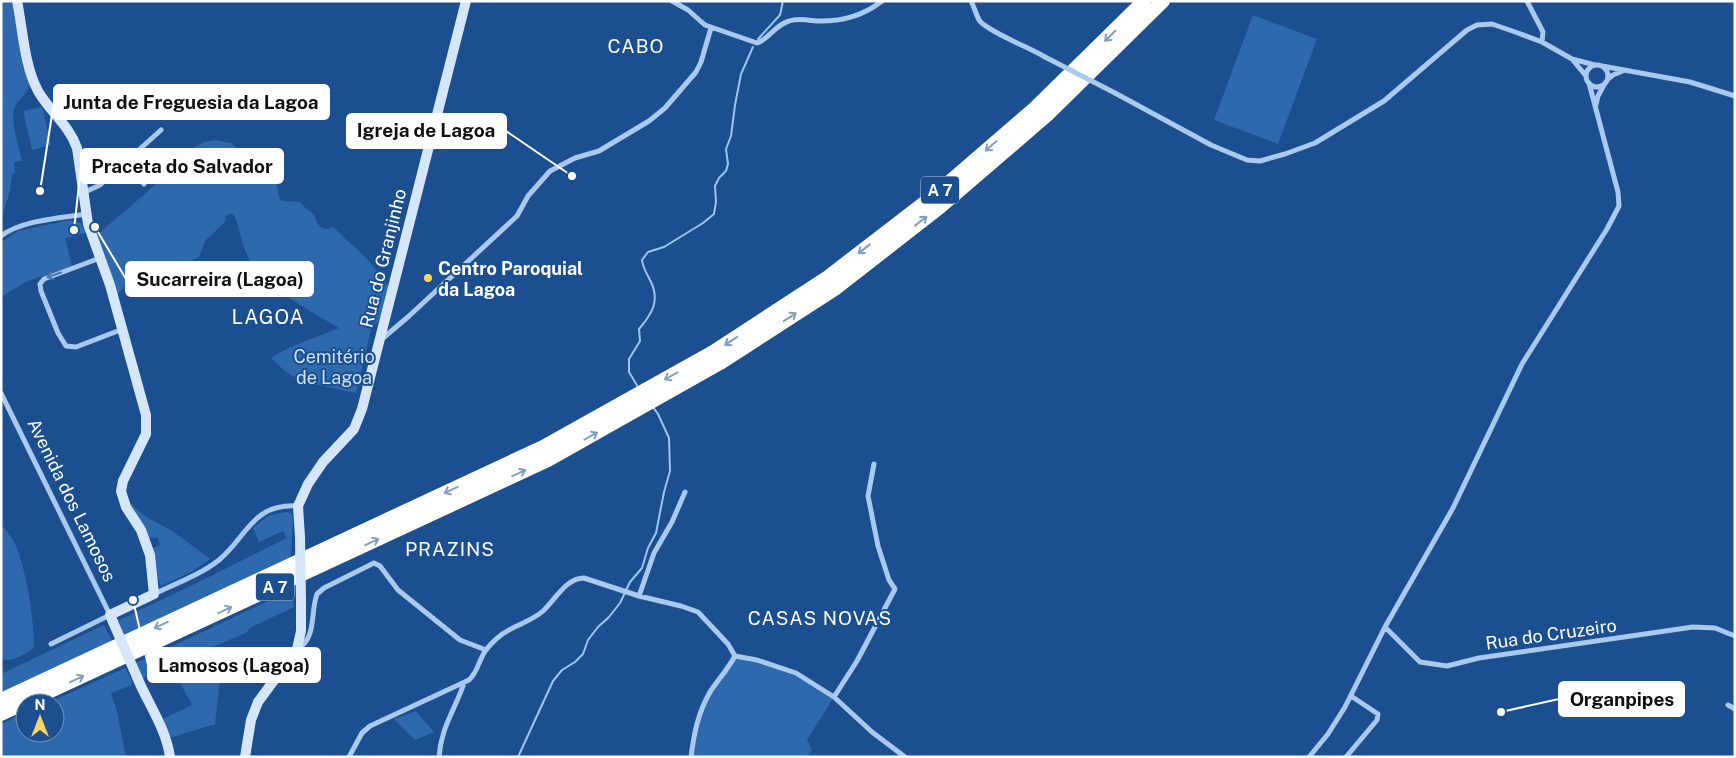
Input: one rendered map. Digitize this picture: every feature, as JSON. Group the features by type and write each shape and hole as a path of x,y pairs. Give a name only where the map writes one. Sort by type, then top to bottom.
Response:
{"highway":[{"name":"A 7","path":"717,358 932,197 1034,109 1144,1"},
{"name":"A 7","path":"1,714 546,454 717,358 836,288 940,207 1047,115 1163,1"},
{"name":"A 7","path":"1,700 546,454"}],"street":[{"path":"17,1 33,79 45,101 66,126 77,148 87,214 123,329 146,414 146,434 123,482 121,491 126,507 140,530 150,555 154,594"},
{"name":"Rua do Granjinho","path":"298,506 308,484 322,462 350,434 357,423 380,341 466,1"},
{"path":"672,1 682,6 700,22 711,28 756,43 762,41 784,22 800,20 827,21 852,17 863,14 882,1"},
{"path":"971,1 980,22 1014,42 1030,48 1211,145 1247,160 1260,161 1315,143 1384,101 1467,30 1477,25 1492,24 1542,42 1572,59 1690,82 1735,96"},
{"path":"1527,1 1543,32 1542,42"},
{"path":"380,341 516,216 528,196 550,171 575,158 599,151 649,121 665,108 696,72 701,62 711,28"},
{"path":"1309,757 1328,734 1351,696 1385,626 1453,508 1522,364 1607,229 1618,206 1618,192 1596,105 1586,76 1572,59"},
{"path":"1586,76 1589,69 1595,65"},
{"path":"1602,66 1608,71 1606,82"},
{"path":"1596,105 1598,96 1606,82 1613,75 1625,70"},
{"path":"1589,83 1595,87 1606,82"},
{"path":"85,192 100,185 161,130"},
{"path":"124,163 144,184"},
{"path":"1,236 9,231 32,224 87,214"},
{"path":"100,258 44,279 40,284 41,291 54,325 66,346 76,347 123,329"},
{"name":"Avenida dos Lamosos","path":"1,393 112,619"},
{"path":"834,697 860,655 896,589 889,580 878,546 868,496 874,464"},
{"path":"639,596 654,553 672,522 685,492"},
{"path":"52,644 112,619 154,594 208,568 227,552 248,525 265,512 279,507 298,506 301,631 297,649 258,702 251,720 245,757"},
{"path":"297,649 304,645 309,638 316,597 320,591 374,563 380,566 398,590 460,640 486,650"},
{"path":"349,757 362,733 370,726 464,683 472,677 486,650 508,630 537,616 572,580 584,578 628,593 698,612 728,644 735,656 758,660 796,673 834,697 872,732 905,757"},
{"path":"112,619 144,694 163,730 170,757"},
{"name":"Rua do Cruzeiro","path":"1385,626 1420,662 1447,666 1479,658 1693,628 1715,628 1735,636"},
{"path":"691,757 695,726 710,692 735,656"},
{"path":"439,757 443,732 458,701 464,683"},
{"path":"1346,757 1377,720 1378,714 1351,696"},
{"path":"1728,705 1735,708"}],"green space":[{"path":"1,1 13,1 30,83 26,93 13,111 22,161 14,162 15,173 12,174 10,191 1,220"},
{"path":"1253,15 1317,39 1278,144 1214,120"},
{"path":"42,107 51,145 32,150 23,111"},
{"name":"Cemitério de Lagoa","path":"215,140 231,143 276,179 279,197 282,201 299,202 314,215 317,223 322,228 333,227 368,260 389,287 383,314 371,330 356,393 303,382 286,372 271,358 296,345 339,328 280,291 260,273 249,258 242,242 237,222 234,215 230,213 225,217 226,221 205,241 199,257 188,262 184,261 166,270 157,271 147,289 137,293 133,291 136,286 133,282 127,284 117,295 97,235 195,147 204,142"},
{"path":"70,220 81,223 86,233 65,238 72,266 28,281 2,296 1,242 18,231"},
{"path":"128,499 141,513 172,531 210,559 191,572 161,586 156,575 151,549 160,545 157,537 148,539"},
{"path":"285,512 291,513 293,519 291,558 123,636 117,621 287,538 283,531 259,542 253,528 268,516"},
{"path":"1,524 14,541 23,568 29,595 34,636 34,648 10,660 1,659"},
{"path":"292,590 294,607 250,628 246,633 212,647 211,650 222,675 220,678 215,724 170,738 163,719 192,705 170,664 142,679 134,664"},
{"path":"104,625 112,641 1,692 1,674"},
{"path":"735,656 785,669 834,697 807,740 812,750 807,757 691,757 695,726 710,692"},
{"path":"125,668 132,681 132,685 111,693 117,712 126,757 1,757 1,724 15,718 15,743 65,743 65,695"},
{"path":"416,711 434,732 415,740 394,719"}],"waterway":[{"path":"758,39 780,15 783,1"},
{"path":"638,387 629,372 629,359 640,341 639,329 651,313 655,301 654,289 642,260 648,252 664,247 714,214 716,202 715,186 719,178 726,171 728,164 726,149 731,136 741,74 753,47"},
{"path":"518,757 553,681 562,670 575,662 583,654 588,640 620,603 630,582 642,568 648,548 656,533 670,471 669,438 653,407"}],"place":[{"name":"Igreja de Lagoa","path":"572,176"},
{"name":"Junta de Freguesia da Lagoa","path":"40,191"},
{"name":"Sucarreira (Lagoa)","path":"95,227"},
{"name":"Praceta do Salvador","path":"74,230"},
{"name":"Centro Paroquial da Lagoa","path":"428,278"},
{"name":"Lamosos (Lagoa)","path":"133,600"},
{"name":"Organpipes","path":"1501,712"}],"district":[{"name":"CABO","path":"636,46"},
{"name":"LAGOA","path":"268,317"},
{"name":"PRAZINS","path":"450,549"},
{"name":"CASAS NOVAS","path":"820,618"}]}
